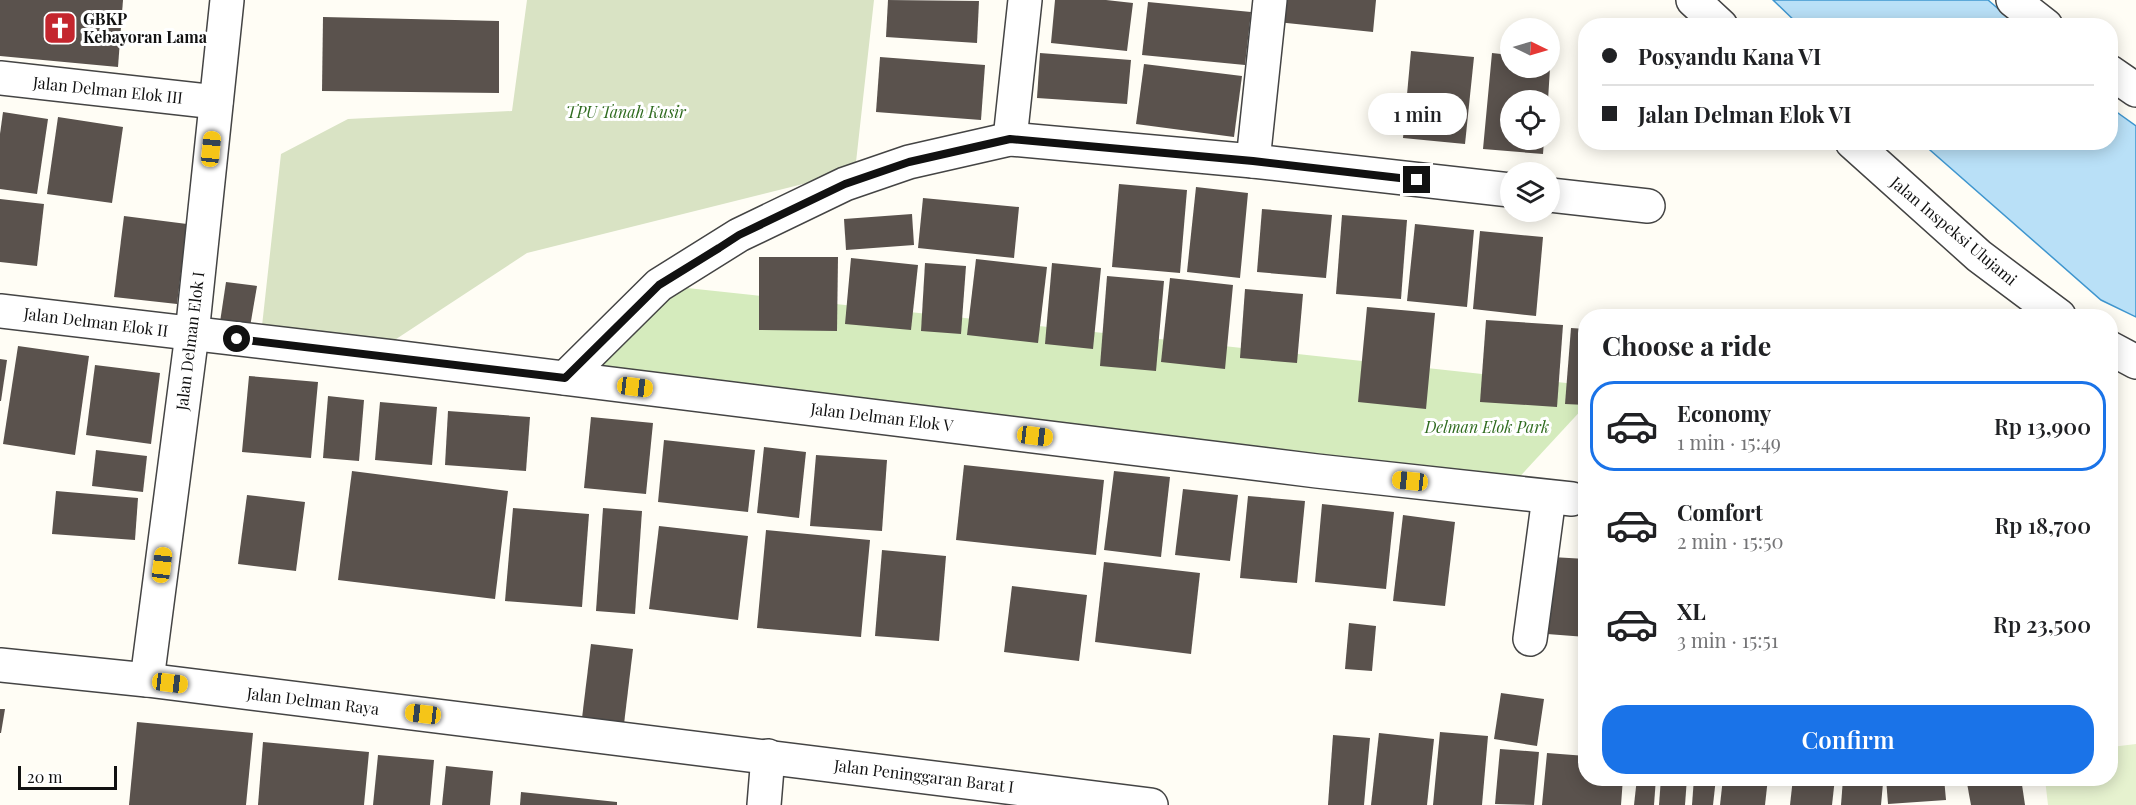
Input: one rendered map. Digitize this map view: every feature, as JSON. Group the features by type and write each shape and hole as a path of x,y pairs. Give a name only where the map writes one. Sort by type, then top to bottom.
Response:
{"street":[{"name":"Jalan Delman Elok I","path":"147,680 192,334 227,0"},
{"path":"1010,139 1025,0"},
{"path":"1253,161 1270,0"},
{"path":"1693,0 1712,18"},
{"path":"2013,0 2036,18"},
{"name":"Jalan Delman Elok III","path":"0,78 216,102"},
{"path":"2118,78 2136,90"},
{"path":"565,378 659,285 739,235 845,184 909,162 1010,139 1253,161 1500,189"},
{"name":"Jalan Inspeksi Ulujami","path":"1861,150 1979,255 2050,309"},
{"path":"1560,196 1648,206"},
{"name":"Jalan Delman Elok II","path":"0,311 192,334"},
{"name":"Jalan Delman Elok V","path":"192,334 1317,471 1561,498 1530,639"},
{"path":"2118,352 2136,362"},
{"name":"Jalan Delman Raya","path":"0,665 147,680 768,756"},
{"path":"764,805 768,756"},
{"name":"Jalan Peninggaran Barat I","path":"768,756 1151,805"}],"green space":[{"name":"TPU Tanah Kusir","path":"527,0 874,0 855,171 527,253 384,347 261,335 281,154 348,119 512,111"},
{"name":"Delman Elok Park","path":"659,285 1578,384 1578,414 1513,484 565,378"},
{"path":"2136,744 2136,805 2048,805 2046,786 2118,786 2118,746"}],"water":[{"path":"1773,0 1988,0 2009,18 1792,18"},
{"path":"2118,113 2136,126 2136,317 2101,300 1930,150 2118,150"}],"building":[{"name":"GBKP Kebayoran Lama","path":"0,0 123,0 118,67 0,56"},
{"path":"888,0 979,1 977,43 886,37"},
{"path":"1055,0 1106,0 1133,3 1127,51 1051,43"},
{"path":"1280,0 1376,0 1373,32 1277,22"},
{"path":"1148,2 1251,12 1245,65 1142,55"},
{"path":"323,17 499,21 499,93 322,91"},
{"path":"1411,51 1474,57 1465,144 1403,138"},
{"path":"1040,53 1131,60 1127,104 1037,98"},
{"path":"1492,53 1500,54 1500,78 1549,78 1549,90 1500,90 1500,150 1543,150 1543,154 1483,149"},
{"path":"880,57 985,65 981,120 876,112"},
{"path":"1144,64 1242,76 1234,137 1136,124"},
{"path":"3,112 48,119 37,194 0,189 0,134"},
{"path":"58,117 123,127 112,203 47,194"},
{"path":"1119,184 1187,190 1180,273 1112,267"},
{"path":"1196,187 1248,193 1240,278 1187,272"},
{"path":"923,198 1019,207 1014,258 918,248"},
{"path":"0,199 44,204 37,266 0,262"},
{"path":"1262,209 1332,215 1326,278 1257,272"},
{"path":"912,214 914,245 846,250 844,219"},
{"path":"1342,215 1407,220 1401,299 1336,294"},
{"path":"124,216 187,224 177,304 114,297"},
{"path":"1415,224 1474,230 1467,307 1407,301"},
{"path":"1480,231 1543,237 1536,316 1473,309"},
{"path":"759,257 838,257 837,331 759,330"},
{"path":"851,258 918,265 911,330 845,324"},
{"path":"976,259 1047,267 1038,343 967,335"},
{"path":"925,263 966,266 961,334 921,331"},
{"path":"1052,263 1101,268 1093,349 1045,344"},
{"path":"1107,276 1164,281 1156,371 1100,366"},
{"path":"1170,278 1233,285 1225,369 1161,362"},
{"path":"226,282 257,286 250,327 220,322"},
{"path":"1245,289 1303,294 1297,363 1240,358"},
{"path":"1367,307 1435,313 1426,409 1358,402"},
{"path":"1486,320 1563,325 1557,407 1480,402"},
{"path":"1571,328 1578,328 1578,405 1565,404"},
{"path":"18,346 89,356 75,455 3,444"},
{"path":"0,359 7,360 1,401 0,401"},
{"path":"95,365 160,373 151,444 86,435"},
{"path":"249,376 318,382 311,458 242,452"},
{"path":"328,396 364,400 359,461 323,458"},
{"path":"380,402 437,407 432,465 375,460"},
{"path":"448,411 530,417 526,471 445,465"},
{"path":"591,417 653,423 646,494 584,488"},
{"path":"664,440 755,450 748,512 658,502"},
{"path":"764,447 806,452 799,518 757,513"},
{"path":"96,450 147,456 143,492 92,486"},
{"path":"816,455 887,460 882,531 810,526"},
{"path":"964,465 1104,480 1096,555 956,540"},
{"path":"352,471 508,491 495,599 338,580"},
{"path":"1114,471 1170,477 1161,557 1104,550"},
{"path":"1183,489 1238,495 1230,561 1175,555"},
{"path":"56,491 138,498 135,540 52,534"},
{"path":"247,495 305,502 296,571 238,564"},
{"path":"1248,496 1305,501 1297,583 1240,578"},
{"path":"1322,504 1394,512 1386,589 1315,582"},
{"path":"513,508 589,514 582,607 505,601"},
{"path":"603,508 642,511 635,614 596,611"},
{"path":"1403,515 1455,522 1445,606 1393,601"},
{"path":"659,526 748,536 738,620 649,609"},
{"path":"766,530 870,540 861,637 757,628"},
{"path":"882,550 946,556 939,641 875,636"},
{"path":"1552,557 1578,559 1578,636 1547,634"},
{"path":"1104,562 1200,573 1191,654 1095,642"},
{"path":"1012,586 1087,595 1079,661 1004,652"},
{"path":"1349,623 1376,626 1372,671 1345,669"},
{"path":"591,644 633,649 624,724 582,718"},
{"path":"1501,693 1544,699 1537,746 1494,739"},
{"path":"0,709 5,709 1,733 0,733"},
{"path":"137,722 253,733 246,805 129,805"},
{"path":"1440,732 1488,736 1482,805 1433,805"},
{"path":"1379,733 1434,739 1427,805 1371,805"},
{"path":"1333,735 1370,738 1364,805 1328,805"},
{"path":"263,742 369,752 364,805 258,805"},
{"path":"1500,749 1539,752 1534,805 1495,804"},
{"path":"1547,753 1578,755 1578,786 1622,786 1621,805 1542,805"},
{"path":"378,755 434,760 430,805 373,805"},
{"path":"446,766 493,771 490,805 442,805"},
{"path":"1636,786 1655,786 1654,805 1634,805"},
{"path":"1660,786 1686,786 1685,805 1659,805"},
{"path":"1693,786 1715,786 1713,805 1692,805"},
{"path":"1722,786 1767,786 1765,805 1720,805"},
{"path":"1792,786 1834,786 1832,805 1790,805"},
{"path":"1842,786 1883,786 1881,805 1841,805"},
{"path":"1887,786 1945,786 1946,800 1888,804"},
{"path":"1967,786 2022,786 2025,805 1971,805"},
{"path":"521,792 617,802 617,805 520,805"}],"place":[{"name":"GBKP Kebayoran Lama","path":"60,28"}],"route":[{"path":"237,339 565,378 659,285 739,235 845,184 909,162 1010,139 1253,161 1417,180"}]}
